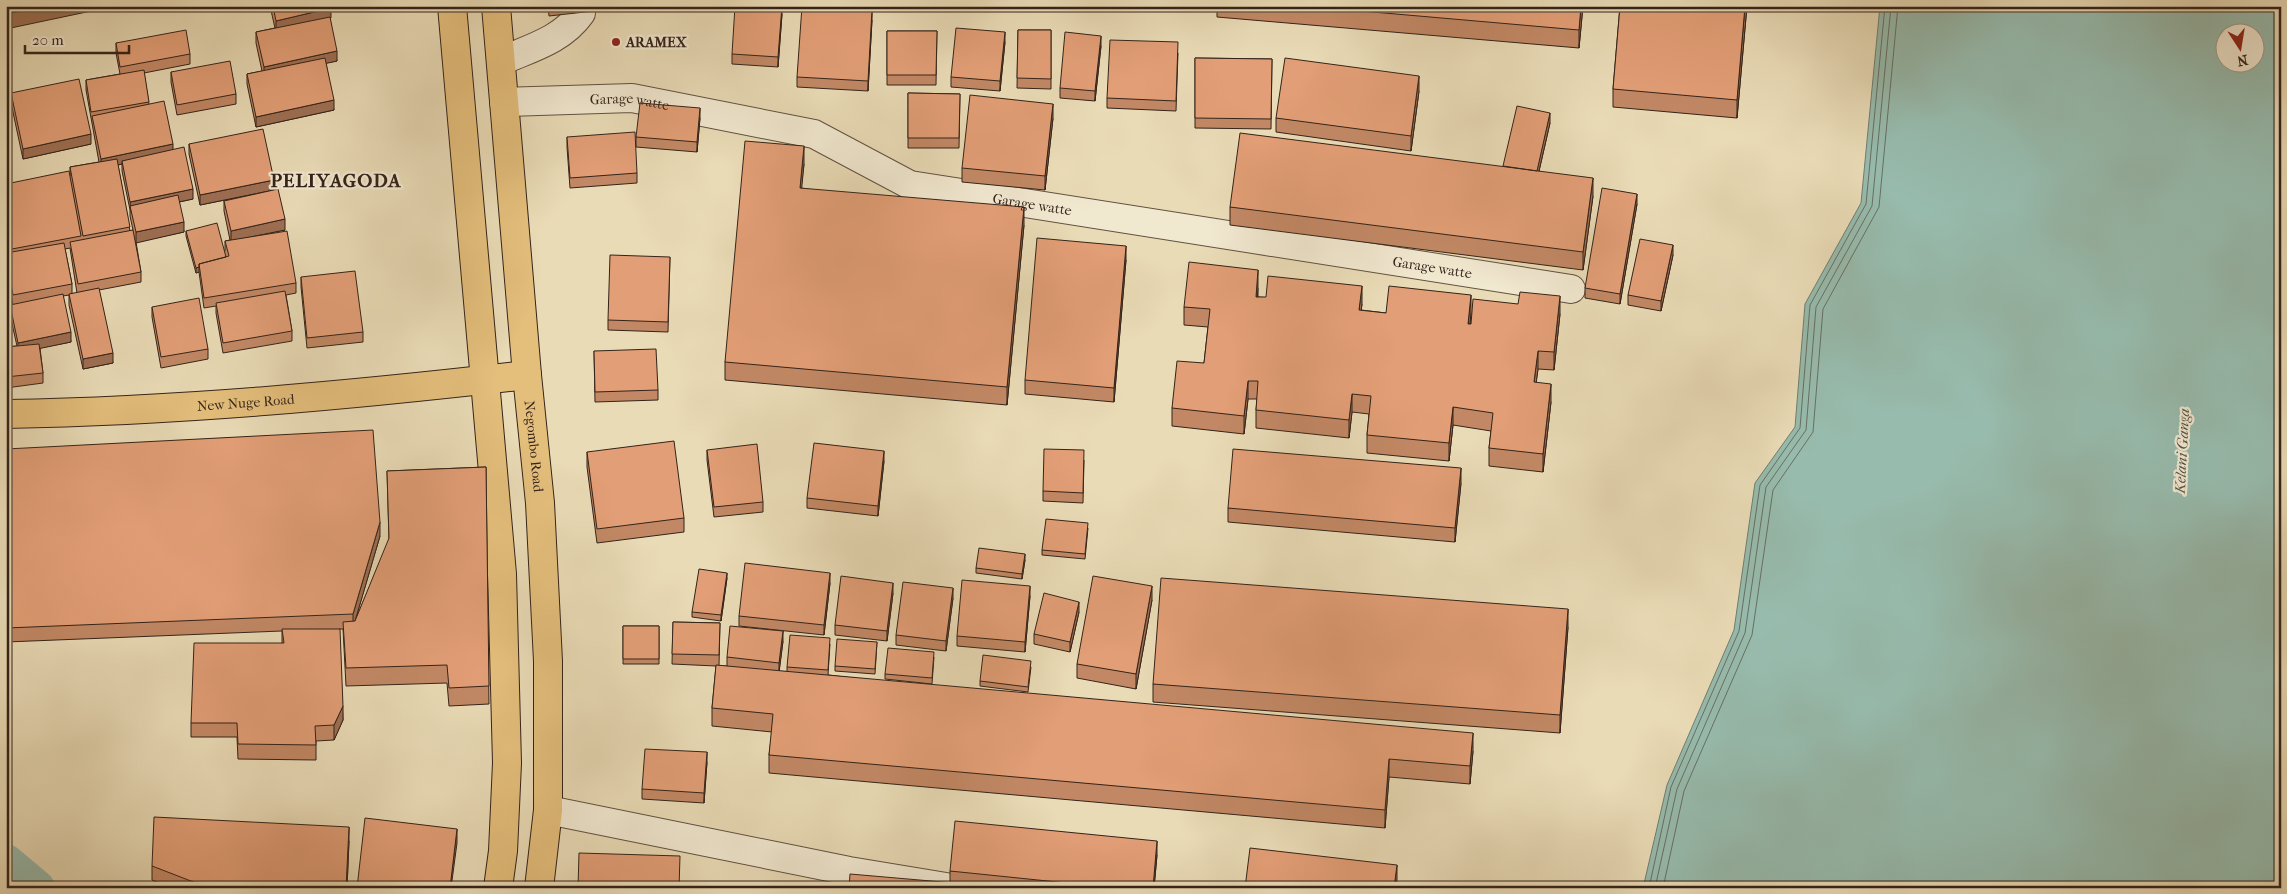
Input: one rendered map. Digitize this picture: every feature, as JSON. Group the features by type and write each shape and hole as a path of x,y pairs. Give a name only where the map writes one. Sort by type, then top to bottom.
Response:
{"main road":[{"path":"452,6 502,574 507,763 503,851 498,888"},
{"name":"Negombo Road","path":"496,6 527,375 540,503 548,661 548,810 539,888"},
{"name":"New Nuge Road","path":"6,414 166,409 275,401 527,375"}],"street":[{"path":"501,61 556,37 571,26 581,13"},
{"name":"Garage watte","path":"504,102 632,98 814,134 910,186 1571,289"},
{"path":"548,810 849,871 952,888"}],"water":[{"name":"Kelani Ganga","path":"1880,6 2281,6 2281,888 1643,888 1667,785 1734,630 1755,483 1795,427 1805,304 1861,203"}],"building":[{"path":"6,6 45,6 6,14"},
{"path":"273,6 330,6 331,8 276,21"},
{"path":"735,6 782,6 778,57 732,54"},
{"path":"802,6 872,10 868,81 797,77"},
{"path":"1304,6 1581,6 1579,30"},
{"path":"1620,6 1745,6 1737,100 1613,89"},
{"path":"330,17 337,51 264,67 256,32"},
{"path":"956,28 1005,32 1000,81 951,77"},
{"path":"186,30 190,54 120,67 116,43"},
{"path":"1018,30 1051,30 1051,79 1017,78"},
{"path":"887,31 937,31 936,75 887,75"},
{"path":"1065,32 1101,36 1095,91 1060,88"},
{"path":"1110,40 1178,42 1176,101 1107,98"},
{"path":"325,58 334,100 256,117 247,74"},
{"path":"1195,58 1272,59 1271,119 1195,118"},
{"path":"1285,58 1419,76 1411,136 1276,118"},
{"path":"230,61 236,94 177,105 171,72"},
{"path":"6,66 10,83 6,84"},
{"path":"144,70 149,102 91,112 86,80"},
{"path":"79,79 91,134 23,149 11,93"},
{"path":"908,93 960,94 959,138 908,138"},
{"path":"970,95 1053,104 1045,176 962,168"},
{"path":"164,101 173,144 101,159 92,116"},
{"path":"640,103 700,108 697,142 636,137"},
{"path":"1517,106 1550,113 1537,171 1503,166"},
{"path":"6,115 9,127 6,128"},
{"path":"263,129 274,180 200,195 189,144"},
{"path":"635,132 637,173 570,178 567,137"},
{"path":"1240,133 1593,178 1583,252 1230,207"},
{"path":"745,141 804,146 800,188 1024,207 1007,387 725,362"},
{"path":"184,147 193,189 130,202 122,161"},
{"path":"117,159 130,227 83,236 70,167"},
{"path":"69,171 81,236 12,249 6,237 6,184"},
{"path":"1602,188 1637,194 1620,294 1585,288"},
{"path":"278,189 285,219 231,231 224,201"},
{"path":"178,195 184,222 136,232 130,206"},
{"path":"217,223 226,257 199,264 199,267 196,268 186,231"},
{"path":"133,230 141,272 78,284 70,242"},
{"path":"287,231 296,283 204,298 199,264 229,256 225,241"},
{"path":"1037,238 1126,246 1114,388 1025,380"},
{"path":"1640,239 1673,245 1661,301 1628,295"},
{"path":"64,243 72,284 13,295 6,253"},
{"path":"610,255 670,257 668,322 608,320"},
{"path":"1189,262 1258,270 1256,297 1266,297 1268,276 1362,286 1359,310 1386,313 1389,286 1471,295 1468,324 1471,324 1473,299 1518,304 1520,292 1560,296 1554,352 1538,351 1534,382 1551,384 1543,454 1489,448 1493,413 1453,407 1449,443 1367,435 1371,396 1352,394 1349,420 1256,410 1258,381 1248,381 1244,416 1172,408 1177,361 1204,363 1210,309 1184,307"},
{"path":"355,271 363,332 307,338 301,277"},
{"path":"99,288 113,353 83,359 69,294"},
{"path":"285,291 292,331 223,343 216,303"},
{"path":"63,294 71,332 18,343 10,305"},
{"path":"199,298 208,349 161,357 152,307"},
{"path":"39,344 43,373 6,377 6,347"},
{"path":"656,349 658,390 595,392 594,351"},
{"path":"373,430 380,522 353,614 6,628 6,449"},
{"path":"674,441 684,518 597,529 587,452"},
{"path":"814,443 884,451 878,506 807,498"},
{"path":"757,444 763,502 714,507 707,450"},
{"path":"1044,449 1084,450 1083,493 1043,491"},
{"path":"1233,449 1461,468 1455,528 1228,508"},
{"path":"486,467 489,686 449,688 447,665 346,668 343,622 355,621 389,538 387,471"},
{"path":"1046,519 1088,523 1085,554 1042,550"},
{"path":"979,548 1025,554 1022,574 976,568"},
{"path":"745,563 830,573 824,625 739,616"},
{"path":"699,569 727,573 721,615 692,612"},
{"path":"841,576 893,583 887,631 835,625"},
{"path":"1093,576 1152,586 1136,674 1077,664"},
{"path":"1161,578 1568,609 1560,715 1153,684"},
{"path":"962,580 1030,586 1025,642 957,636"},
{"path":"903,582 953,588 946,641 896,635"},
{"path":"1044,593 1079,602 1070,642 1034,634"},
{"path":"673,622 720,623 719,655 672,654"},
{"path":"623,626 659,626 659,659 623,659"},
{"path":"730,626 783,631 779,663 727,657"},
{"path":"282,629 340,629 343,706 334,725 315,726 316,745 238,744 237,723 191,723 194,643 284,643"},
{"path":"790,635 830,638 828,670 787,667"},
{"path":"837,639 877,642 875,669 835,666"},
{"path":"888,648 934,652 932,678 885,674"},
{"path":"983,655 1031,661 1028,687 980,681"},
{"path":"716,665 1473,733 1470,766 1389,759 1385,810 769,755 773,714 712,708"},
{"path":"645,749 707,752 704,793 642,789"},
{"path":"154,817 349,827 346,888 209,888 152,866"},
{"path":"365,818 457,829 450,888 357,888"},
{"path":"955,821 1157,841 1153,888 1116,888 950,871"},
{"path":"1250,848 1397,865 1394,888 1245,888"},
{"path":"579,853 680,856 679,888 578,888"},
{"path":"850,874 1012,888 849,888"}],"waterway":[{"path":"6,862 37,888"}],"place":[{"name":"ARAMEX","path":"616,42"}],"district":[{"name":"PELIYAGODA","path":"336,181"}]}
